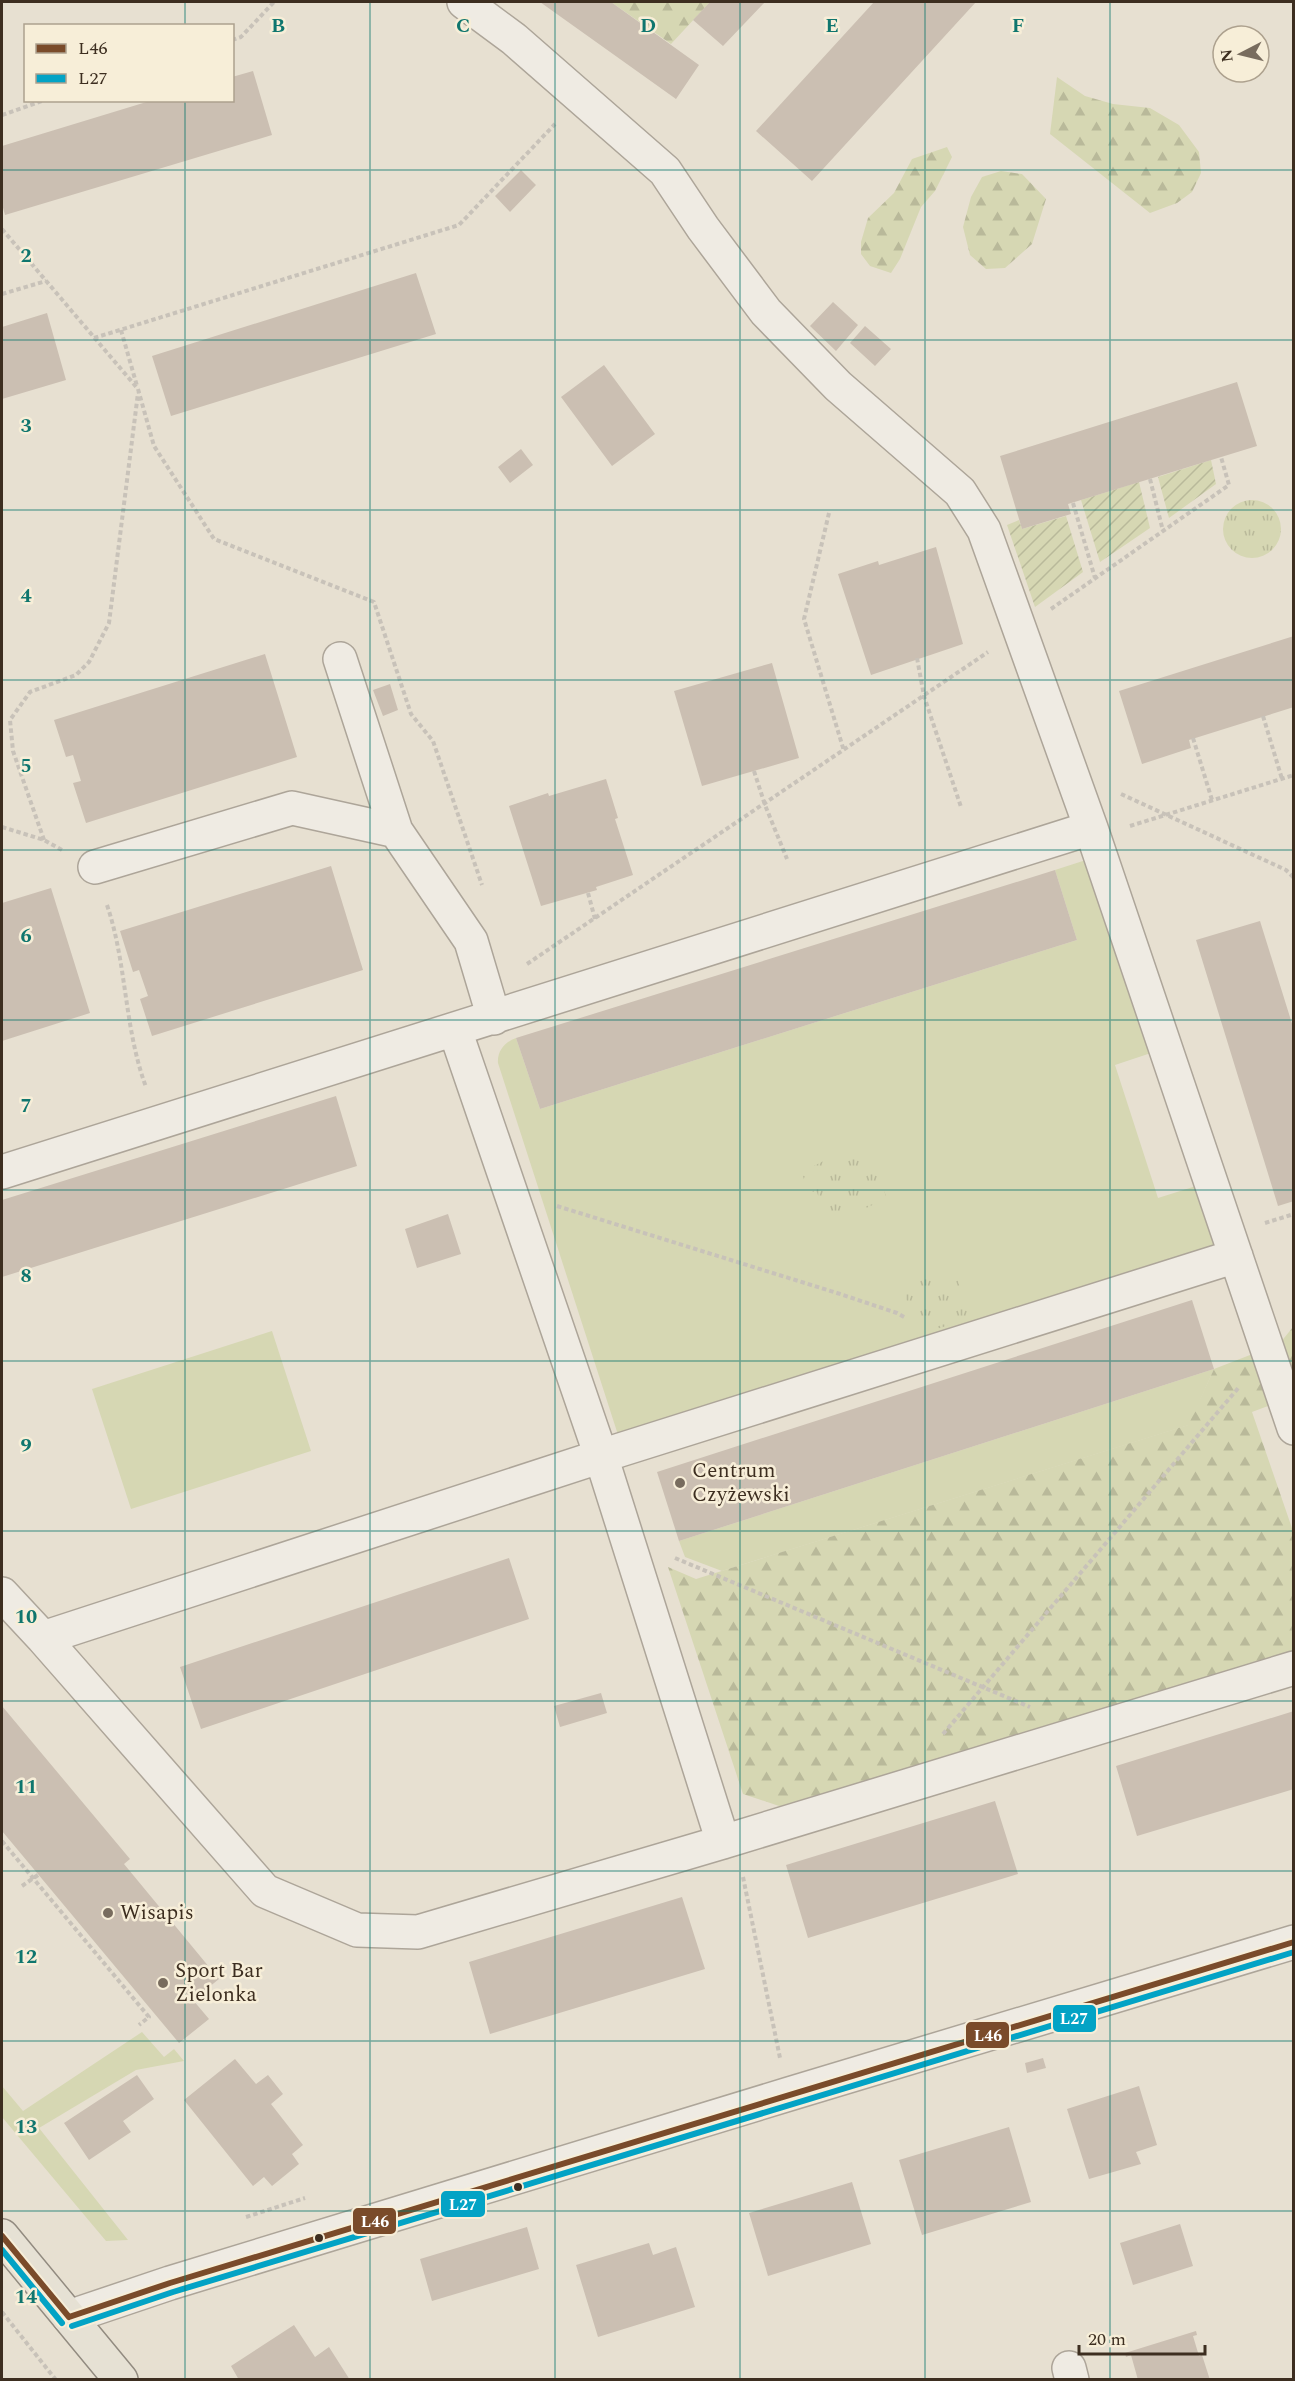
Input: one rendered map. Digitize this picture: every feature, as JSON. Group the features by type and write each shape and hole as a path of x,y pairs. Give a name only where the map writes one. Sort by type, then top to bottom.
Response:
{"main road":[{"path":"2,2236 121,2379"}],"street":[{"path":"464,2 514,39 665,171 703,228 766,312 838,386 960,492 984,530 1019,631 1106,828 1179,1092 1241,1268 1293,1428"},
{"path":"340,659 396,831 471,941 509,1013"},
{"path":"95,867 292,808 396,831"},
{"path":"2,1172 1106,828"},
{"path":"455,1030 601,1456 729,1841"},
{"path":"43,1638 601,1456 953,1346 1241,1268"},
{"path":"2,1594 265,1891 357,1930 418,1932 729,1841 1293,1668"},
{"path":"69,2317 170,2283 1293,1942"}],"path":[{"path":"234,40 241,38 274,2"},
{"path":"94,338 459,225 580,97"},
{"path":"2,115 39,102"},
{"path":"2,229 138,389 110,623 89,662 76,675 30,692 10,720 13,751 44,840 2,827"},
{"path":"2,294 46,281"},
{"path":"121,330 154,446 214,539 374,602 411,714 433,741 486,896"},
{"path":"509,1013 512,974 765,805 1229,485 1221,457"},
{"path":"1150,479 1163,531"},
{"path":"1072,503 1095,578"},
{"path":"829,513 804,619 844,751"},
{"path":"917,658 924,696 961,807"},
{"path":"1263,716 1282,779"},
{"path":"1193,738 1212,800"},
{"path":"754,771 787,859"},
{"path":"1106,828 1167,815 1293,776"},
{"path":"1116,791 1286,870 1293,878"},
{"path":"95,867 115,930 129,1028 141,1074 159,1123"},
{"path":"588,893 595,919"},
{"path":"547,1203 897,1313 953,1346"},
{"path":"939,1738 1269,1351"},
{"path":"627,1538 1087,1731"},
{"path":"2,1841 149,2017 139,2025"},
{"path":"729,1841 780,2061"},
{"path":"22,1886 38,1875"},
{"path":"2,2312 56,2379"}],"green space":[{"path":"611,2 710,2 671,44"},
{"path":"1057,77 1085,96 1113,104 1150,108 1179,125 1199,152 1201,173 1192,192 1177,203 1150,213 1050,134"},
{"path":"947,147 952,157 935,191 921,207 900,259 891,273 870,266 861,254 861,242 868,218 894,193 912,159"},
{"path":"1001,171 1022,174 1046,199 1032,244 1005,268 986,269 970,255 963,227 971,197 982,177"},
{"path":"1211,460 1216,484 1169,518 1158,477"},
{"path":"1139,482 1150,528 1100,562 1081,500"},
{"path":"1252,500 1263,502 1276,513 1281,529 1279,540 1268,553 1252,558 1241,556 1228,545 1223,529 1225,518 1236,505"},
{"path":"1066,516 1083,572 1035,607 1007,525 1019,520 1022,529"},
{"path":"1089,859 1151,1053 1115,1065 1158,1198 1196,1186 1216,1247 620,1441 498,1063 502,1048 516,1038 540,1109 1077,940 1055,870"},
{"path":"841,1152 869,1156 887,1198 835,1223 825,1217 817,1192 807,1191 802,1172"},
{"path":"954,1269 970,1319 933,1330 913,1320 902,1287"},
{"path":"1293,1327 1293,1377 1280,1343"},
{"path":"272,1331 311,1451 131,1509 92,1389"},
{"path":"1268,1348 1284,1400 1252,1412 1293,1531 1293,1653 788,1809 743,1794 668,1567 696,1579 1188,1425 1214,1369"},
{"path":"1214,1369 1189,1425 722,1571 685,1557 679,1541"},
{"path":"142,2032 164,2057 174,2049 184,2061 136,2070 39,2128 128,2240 106,2241 2,2117 2,2086 23,2111"}],"building":[{"path":"540,2 611,2 699,65 676,99"},
{"path":"710,2 765,2 723,46 693,20"},
{"path":"874,2 976,2 812,181 756,131"},
{"path":"253,71 272,135 5,215 2,204 2,146 146,102 234,102 234,76"},
{"path":"521,170 536,185 510,212 495,196"},
{"path":"416,273 436,334 171,416 152,356"},
{"path":"833,302 858,325 836,351 810,326"},
{"path":"47,313 66,380 2,399 2,327"},
{"path":"865,326 891,349 875,366 850,343"},
{"path":"604,365 655,434 612,466 561,397"},
{"path":"1237,382 1257,446 1068,504 1071,514 1022,529 1000,456"},
{"path":"521,449 533,465 510,483 498,467"},
{"path":"936,547 963,644 871,675 838,574 878,561 879,565"},
{"path":"1294,636 1294,707 1189,740 1191,748 1142,764 1119,691"},
{"path":"265,654 297,757 86,823 73,783 81,781 73,755 66,757 54,720"},
{"path":"772,663 799,758 702,786 674,691"},
{"path":"390,684 398,710 383,716 373,690"},
{"path":"606,779 618,818 615,819 633,875 596,887 597,890 541,906 509,806 548,793 549,796"},
{"path":"331,866 363,970 152,1036 140,999 148,996 139,970 133,972 120,931"},
{"path":"1055,870 1077,940 540,1109 516,1038"},
{"path":"51,888 90,1013 2,1041 2,903"},
{"path":"1260,921 1294,1030 1294,1201 1278,1206 1196,940"},
{"path":"336,1096 357,1166 2,1277 2,1200"},
{"path":"448,1214 461,1254 417,1268 405,1229"},
{"path":"1192,1300 1214,1369 679,1541 657,1472"},
{"path":"509,1558 529,1619 201,1729 180,1667"},
{"path":"601,1693 607,1713 560,1727 554,1706"},
{"path":"2,1706 130,1859 124,1864 219,1979 193,2000 209,2019 179,2043 2,1831"},
{"path":"1294,1711 1294,1789 1137,1836 1116,1766"},
{"path":"995,1801 1018,1874 808,1938 786,1865"},
{"path":"682,1897 705,1969 490,2034 469,1962"},
{"path":"1043,2058 1046,2068 1027,2073 1025,2063"},
{"path":"235,2059 256,2084 268,2075 283,2094 271,2104 303,2145 292,2154 299,2164 272,2186 264,2177 253,2186 184,2100"},
{"path":"137,2075 154,2099 123,2121 131,2132 89,2160 64,2123"},
{"path":"1139,2086 1157,2145 1136,2152 1141,2164 1089,2179 1067,2109"},
{"path":"1009,2127 1031,2202 922,2235 899,2160"},
{"path":"852,2182 871,2244 768,2276 749,2213"},
{"path":"1180,2224 1193,2266 1133,2285 1120,2243"},
{"path":"527,2227 539,2269 432,2301 420,2259"},
{"path":"649,2243 653,2255 676,2247 695,2307 598,2337 576,2265"},
{"path":"294,2325 315,2357 329,2347 350,2380 239,2380 231,2366"},
{"path":"1196,2331 1197,2335 1193,2336 1210,2380 1138,2380 1131,2355 1126,2357 1125,2353"}],"transit line":[{"name":"L46","path":"69,2317 170,2283 1294,1942"},
{"name":"L27","path":"72,2326 173,2292 1294,1952"},
{"name":"L46","path":"2,2236 69,2317"},
{"name":"L27","path":"2,2250 62,2323"}],"place":[{"name":"Centrum Czyżewski","path":"680,1483"},
{"name":"Wisapis","path":"108,1913"},
{"name":"Sport Bar Zielonka","path":"163,1983"}]}
